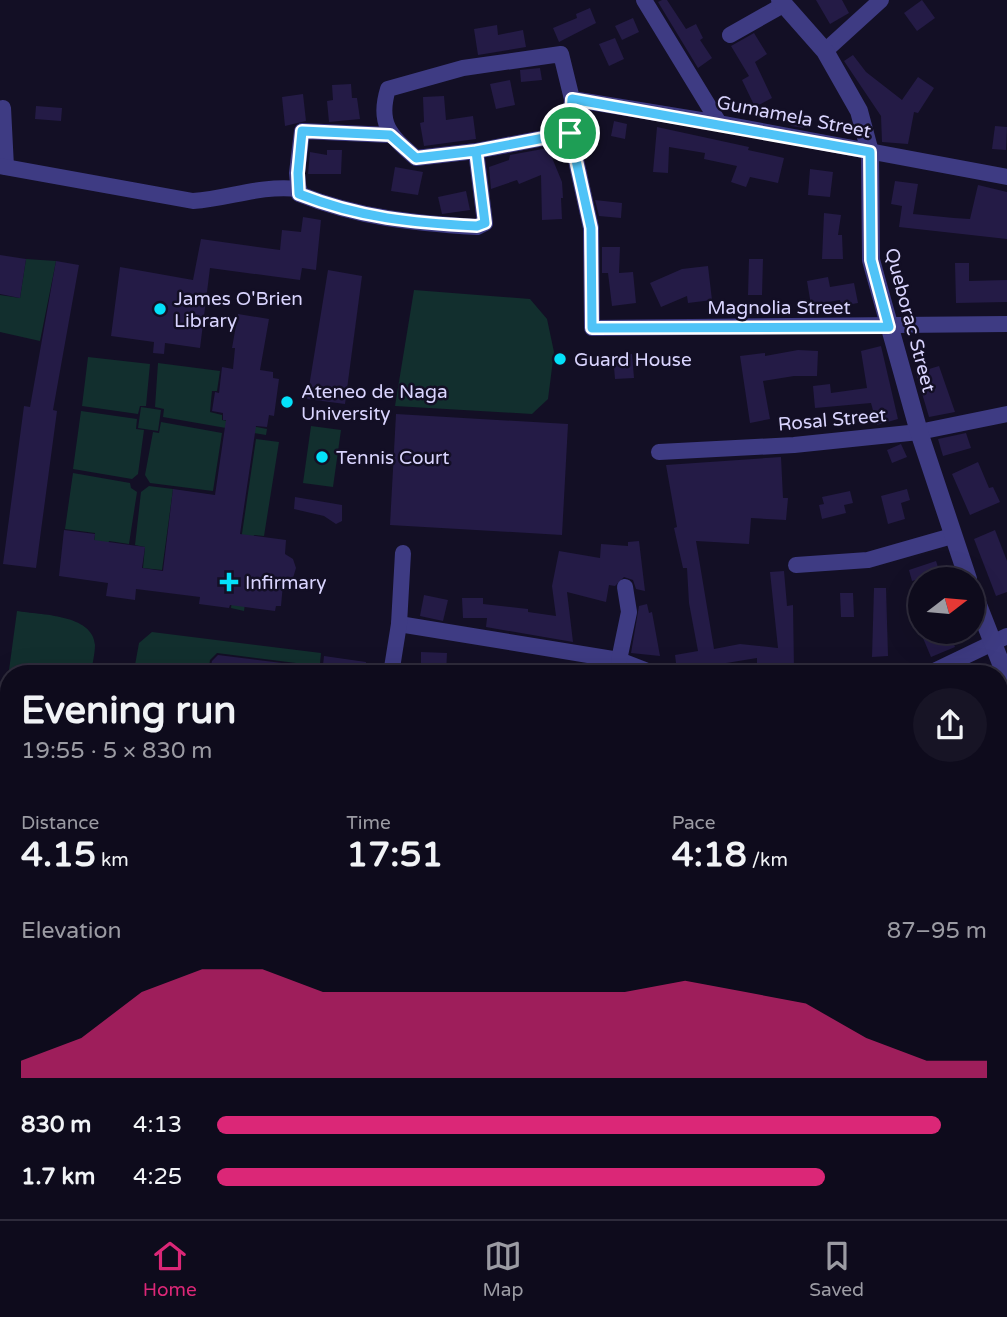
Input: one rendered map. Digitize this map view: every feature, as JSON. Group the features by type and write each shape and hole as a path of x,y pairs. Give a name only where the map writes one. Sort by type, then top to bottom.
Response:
{"street":[{"path":"644,0 719,123"},
{"path":"825,51 881,0"},
{"path":"730,35 782,2"},
{"name":"Queborac Street","path":"782,2 825,51 859,111 870,152 871,260 919,432 964,567"},
{"path":"561,54 572,99 570,133 476,151 416,158 390,135 382,108 388,89 463,68 561,54"},
{"name":"Gumamela Street","path":"572,99 719,123 1007,177"},
{"path":"3,108 3,167 193,201 222,199 251,189 299,189"},
{"path":"390,135 302,131 299,194 398,222 477,226 485,223 476,151"},
{"name":"Magnolia Street","path":"570,133 591,228 592,328 1007,324"},
{"name":"Rosal Street","path":"659,452 794,445 919,432 1007,414"},
{"path":"796,565 868,560 952,536"},
{"path":"392,665 399,624 403,553"},
{"path":"619,660 629,612 625,587"},
{"path":"985,613 1000,640 1004,665"},
{"path":"399,624 501,639 619,660 632,665"},
{"path":"947,665 1000,640"}],"green space":[{"path":"26,259 56,261 40,341 0,332 0,295 20,298"},
{"path":"414,290 530,299 547,319 554,352 548,399 532,414 395,406"},
{"path":"88,357 150,364 146,406 140,406 138,414 82,406"},
{"path":"158,363 220,371 217,391 212,391 210,412 222,415 222,420 267,429 266,435 163,417 164,409 155,407"},
{"path":"141,407 161,410 158,431 138,428"},
{"path":"81,411 137,419 136,429 144,430 138,474 132,479 73,469"},
{"path":"161,422 222,433 213,491 150,483 145,475 153,432 159,433"},
{"name":"Tennis Court","path":"311,426 341,430 333,487 303,483"},
{"path":"256,439 279,442 264,536 254,535 244,611 231,608"},
{"path":"73,473 130,483 131,488 137,492 129,544 109,541 106,563 92,561 95,533 65,529"},
{"path":"149,486 173,489 162,570 143,568 145,547 135,545 141,492"},
{"path":"17,611 51,615 76,622 92,635 95,645 92,665 10,665"},
{"path":"152,632 321,653 320,665 297,665 217,653 210,660 209,665 135,665 139,643"}],"building":[{"path":"667,0 686,29 696,24 703,38 700,40 712,58 698,68 658,2"},
{"path":"816,0 842,0 849,13 830,24"},
{"path":"922,0 935,18 917,31 904,13"},
{"path":"590,8 596,23 559,42 553,28 577,18 576,14"},
{"path":"633,18 639,32 622,40 615,26"},
{"path":"497,25 498,35 523,30 526,47 478,55 474,29"},
{"path":"754,33 767,54 755,62 772,98 755,107 742,80 749,76 731,46"},
{"path":"615,38 624,59 609,66 599,44"},
{"path":"853,55 866,72 902,100 918,77 934,88 918,113 914,112 908,144 882,142 881,116 844,61"},
{"path":"540,68 542,80 521,82 520,70"},
{"path":"510,80 515,105 496,109 490,84"},
{"path":"351,84 352,98 357,98 360,119 329,122 327,101 333,100 332,85"},
{"path":"303,94 306,121 285,126 282,97"},
{"path":"444,96 446,120 473,116 476,139 424,146 420,123 424,122 423,97"},
{"path":"36,106 62,108 61,121 35,119"},
{"path":"803,110 809,126 791,126 787,117"},
{"path":"614,121 627,124 625,139 611,136"},
{"path":"995,126 1007,127 1006,150 992,149"},
{"path":"657,127 749,147 748,150 784,158 778,183 750,177 746,187 731,182 737,166 704,159 705,153 669,147 668,173 653,172"},
{"path":"548,148 562,182 562,219 542,220 541,175 519,184 517,180 491,189 489,167 509,160 510,155"},
{"path":"327,150 342,150 341,174 308,174 310,152 327,155"},
{"path":"395,167 423,172 418,195 391,191"},
{"path":"810,169 833,172 830,197 808,195"},
{"path":"895,181 918,184 913,214 970,219 978,185 1007,192 1007,239 899,227 902,206 891,204"},
{"path":"466,191 470,210 442,214 438,197"},
{"path":"595,200 622,203 621,218 599,216"},
{"path":"824,213 841,215 838,235 842,235 843,259 822,259"},
{"path":"303,217 321,220 316,270 302,268 300,280 210,268 200,348 165,343 164,354 153,353 154,342 111,336 120,267 193,280 201,239 280,250 282,230 301,232"},
{"path":"602,247 620,247 619,273 633,272 636,303 612,306 608,273 602,273"},
{"path":"0,255 26,259 20,298 0,294"},
{"path":"749,259 763,259 762,295 748,295"},
{"path":"56,261 79,265 53,410 57,411 36,568 3,564 24,406 30,407"},
{"path":"955,263 969,263 969,281 1007,280 1007,302 956,303"},
{"path":"708,266 712,300 688,303 687,296 661,307 650,283 682,269"},
{"path":"328,270 362,276 345,404 307,399"},
{"path":"828,277 830,287 854,283 858,303 841,306 840,300 811,305 807,281"},
{"path":"238,314 269,319 260,370 273,372 273,378 279,379 274,416 269,415 267,427 256,426 240,534 286,540 285,554 293,559 296,568 293,578 283,584 281,606 276,606 275,611 230,605 229,608 199,604 200,597 136,589 135,600 106,596 108,583 59,576 64,530 95,534 94,540 145,547 142,568 163,571 173,489 215,495 226,420 223,420 223,413 212,411 215,392 219,393 222,367 233,369 235,348 232,348"},
{"path":"881,346 898,419 877,425 871,403 815,408 813,386 830,384 831,393 867,388 861,351"},
{"path":"798,350 818,351 817,376 794,376 763,381 770,419 750,423 740,356 765,353 765,356"},
{"path":"632,354 634,378 615,379 613,355"},
{"path":"939,366 955,412 929,417 916,373"},
{"path":"396,414 568,424 562,535 390,525"},
{"path":"966,433 971,448 943,456 938,439"},
{"path":"901,444 907,457 892,463 887,450"},
{"path":"781,457 783,498 788,498 786,520 751,518 749,544 696,541 714,649 740,644 778,648 770,572 784,571 787,606 793,605 794,665 757,665 757,658 714,665 676,665 675,655 698,651 689,603 687,568 683,568 674,528 677,527 666,465"},
{"path":"978,462 989,488 993,487 1000,502 970,515 952,474"},
{"path":"907,489 910,500 901,503 905,519 888,524 881,496"},
{"path":"850,491 853,503 844,505 846,513 822,519 819,505 824,504 822,497"},
{"path":"295,497 342,505 342,521 336,524 324,516 294,509"},
{"path":"995,530 1007,561 1007,592 996,596 974,539"},
{"path":"639,541 645,591 636,589 633,580 624,577 615,586 609,585 606,602 567,592 573,642 486,627 487,618 463,618 462,598 483,598 483,604 528,609 528,612 556,616 552,586 559,551 600,558 601,544 628,546 628,542"},
{"path":"936,561 938,567 918,567"},
{"path":"874,588 886,588 888,656 872,657"},
{"path":"840,593 853,593 854,617 841,617"},
{"path":"424,595 448,600 443,621 420,616"},
{"path":"647,604 649,613 652,612 660,656 631,653 639,606"},
{"path":"926,644 954,644 955,647 931,657"},
{"path":"421,652 447,653 446,665 421,665"},
{"path":"218,655 298,665 211,665"},
{"path":"324,656 366,662 366,665 323,665"}],"place":[{"name":"James O'Brien Library","path":"160,309"},
{"name":"Guard House","path":"560,359"},
{"name":"Ateneo de Naga University","path":"287,402"},
{"name":"Tennis Court","path":"322,457"},
{"name":"Infirmary","path":"229,582"}],"route":[{"path":"570,133 476,151 416,158 390,135 302,131 299,194 349,211 398,222 477,226 485,223 476,151 570,133 591,228 592,328 889,327 871,260 868,222 870,152 719,123 572,99 570,133"}]}
